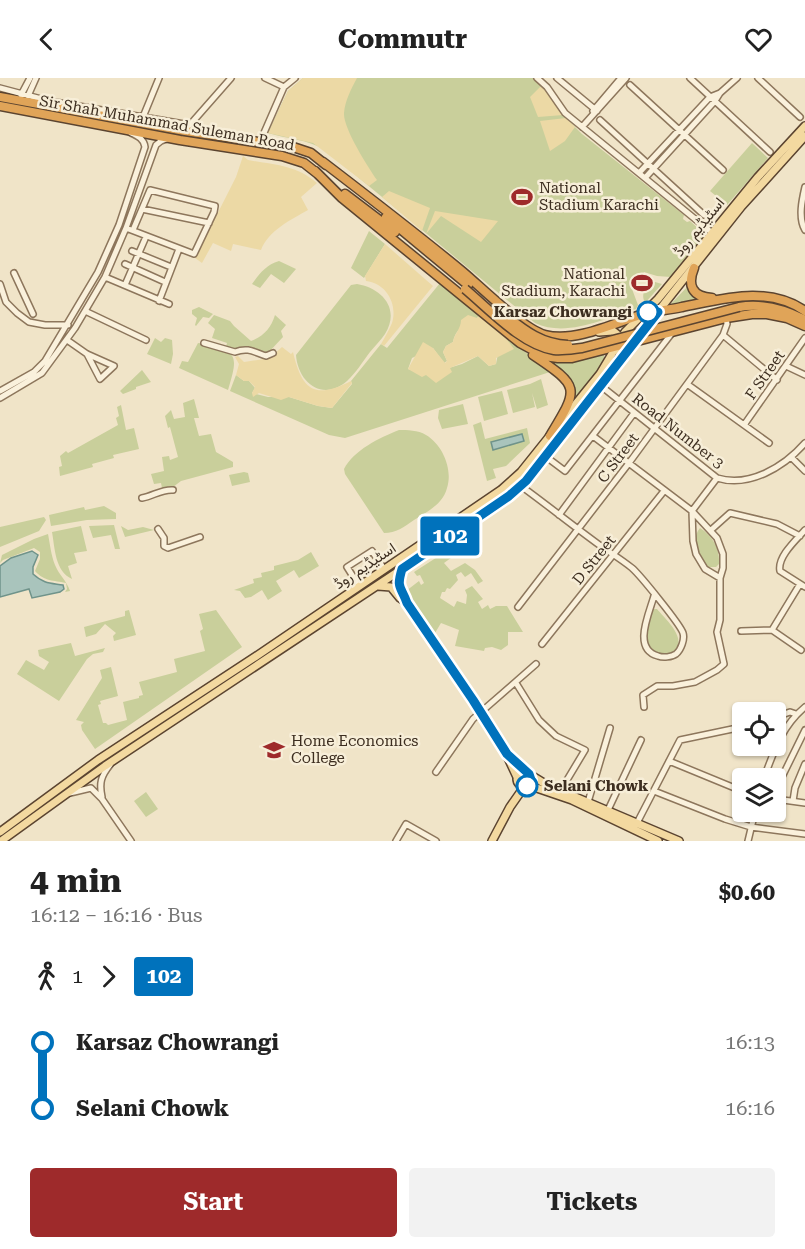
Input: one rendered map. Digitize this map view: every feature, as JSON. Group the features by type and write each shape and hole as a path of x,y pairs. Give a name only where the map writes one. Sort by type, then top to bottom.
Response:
{"highway":[{"name":"Sir Shah Muhammad Suleman Road","path":"0,98 24,97 310,153 467,287"},
{"name":"Sir Shah Muhammad Suleman Road","path":"0,106 296,159 467,287"},
{"path":"323,162 532,329 556,337 570,336 640,315 771,297 796,305 805,313"},
{"path":"315,171 342,198 533,355 562,375 570,389 569,405 550,436"},
{"path":"694,268 690,277 690,285 701,297 777,308 805,320"},
{"path":"467,287 521,336 538,345 556,350 582,348 736,301 768,301 805,313"},
{"path":"522,345 544,356 558,358 585,355 619,344 726,318 767,314 787,318 805,328"}],"main road":[{"name":"اسٹیڈیم روڈ","path":"1,841 180,711 510,484 600,374 640,315 658,298 758,177 805,126"},
{"name":"اسٹیڈیم روڈ","path":"0,832 98,760 180,711 402,569 521,486 741,207 805,136"},
{"path":"658,298 656,313 662,328 675,332"},
{"path":"570,336 583,337 613,331 619,344 618,364"},
{"path":"402,569 398,583 407,603 481,712 522,783 572,800 658,841"},
{"path":"375,586 391,587 407,603"},
{"path":"507,754 527,773 531,780 522,783"},
{"path":"492,841 522,783 521,772 679,841"}],"street":[{"path":"24,97 30,78"},
{"path":"24,97 36,78"},
{"path":"143,117 159,78"},
{"path":"266,78 284,87"},
{"path":"260,142 284,87 296,78"},
{"path":"537,78 547,87 565,113 711,232"},
{"path":"557,78 594,112"},
{"path":"582,127 624,78"},
{"path":"690,78 770,152"},
{"path":"639,173 678,130 737,78"},
{"path":"758,78 800,117"},
{"path":"0,88 24,97 143,117 187,128 228,79"},
{"path":"630,85 723,170"},
{"path":"645,178 713,99"},
{"path":"600,120 704,215"},
{"path":"0,391 24,379 39,368 52,352 98,272 125,207 145,147 140,137 118,127"},
{"path":"130,229 133,209 156,145 172,138"},
{"path":"805,187 802,201 802,225 805,230"},
{"path":"0,398 42,373 67,340 105,277 150,190 215,206 194,254 130,229"},
{"path":"125,207 133,209"},
{"path":"142,209 209,223"},
{"path":"125,285 145,239"},
{"path":"159,301 179,249"},
{"path":"132,251 171,267"},
{"path":"125,264 165,282"},
{"path":"14,273 33,314"},
{"path":"105,277 169,304"},
{"path":"1,289 3,304 29,322 66,325 75,328"},
{"path":"17,314 30,307"},
{"path":"85,311 146,340"},
{"name":"C Street","path":"518,608 629,464 723,335 727,324 726,318"},
{"path":"545,456 565,471 675,332"},
{"path":"723,335 777,380"},
{"name":"F Street","path":"744,425 805,338"},
{"path":"67,340 87,354 114,366 100,379 87,354"},
{"path":"204,343 235,352 251,349 266,356 273,353"},
{"path":"786,366 805,375"},
{"path":"687,384 769,443"},
{"name":"Road Number 3","path":"601,386 717,478 729,482 748,480 767,472 791,457 805,443"},
{"path":"559,515 634,413"},
{"path":"594,436 692,512 717,537 723,554 720,578 720,621 717,632 724,664 695,682 657,686 643,695 644,707"},
{"path":"791,457 805,471"},
{"path":"717,478 692,512 696,554 705,569 720,578"},
{"path":"521,486 633,569 677,623 683,635 682,645 677,654 672,656 662,657 646,649 644,635 654,596"},
{"path":"142,498 154,496 163,490 173,490"},
{"name":"D Street","path":"542,644 664,491"},
{"path":"711,530 730,513 777,524 800,536"},
{"path":"158,529 164,538 164,546 168,548 200,537"},
{"path":"772,630 802,586 780,571 779,566 787,551 805,530"},
{"path":"359,586 347,567 372,551 384,569"},
{"path":"741,631 772,630 801,650"},
{"path":"436,772 473,718 536,664"},
{"path":"516,683 539,720 556,736 585,750 561,790"},
{"path":"768,768 791,718 805,707"},
{"path":"786,713 796,714"},
{"path":"588,802 610,728"},
{"path":"638,823 680,740 732,729"},
{"path":"786,769 805,730"},
{"path":"608,810 641,740"},
{"path":"102,799 101,777 115,759"},
{"path":"669,760 732,787"},
{"path":"793,801 795,788 805,764"},
{"path":"63,795 92,788 131,841"},
{"path":"654,791 751,827 805,834"},
{"path":"786,800 805,803"},
{"path":"748,841 752,822"},
{"path":"396,841 406,824 436,841"}],"green space":[{"name":"National Stadium Karachi","path":"303,78 533,78 545,88 563,115 582,134 684,215 683,219 690,221 700,230 702,238 671,277 644,272 632,289 638,305 636,309 573,328 547,327 535,323 325,150 304,141 268,133 288,91"},
{"path":"752,143 768,158 727,205 710,191"},
{"path":"369,231 385,244 364,278 351,268"},
{"path":"279,261 296,269 284,283 271,274 260,288 252,284 264,270"},
{"path":"655,282 662,284 645,303 643,296 645,290"},
{"path":"440,283 480,315 461,328 453,342 446,346 443,352 447,361 444,363 433,348 412,358 408,369 426,375 462,364 478,356 489,366 496,364 502,333 550,372 345,438 329,435 230,391 236,375 244,381 249,381 255,388 252,393 268,397 289,397 332,408 381,344 387,348"},
{"path":"357,284 374,290 386,301 391,316 389,325 383,336 347,381 329,390 313,386 301,374 296,355 351,285"},
{"path":"688,286 690,292 699,298 668,307"},
{"path":"199,307 213,314 209,318 203,317 196,326 197,318 192,314 192,310"},
{"path":"214,315 230,321 251,341 266,331 275,315 286,325 281,331 283,337 268,353 249,348 235,350 226,347 227,343 212,338 215,329 208,323"},
{"path":"155,338 161,342 165,338 172,340 171,364 147,354"},
{"path":"198,343 232,355 234,367 228,390 179,368 182,361 188,362"},
{"path":"604,352 604,361 577,397 570,379 550,360 576,362"},
{"path":"142,370 151,382 123,394 120,391"},
{"path":"541,379 548,405 537,409 532,393 535,407 513,413 507,390"},
{"path":"502,391 508,414 484,421 478,397"},
{"path":"194,399 199,418 194,418 199,436 211,434 216,452 233,462 233,467 181,481 173,487 162,488 161,483 154,484 151,474 164,471 162,457 169,456 170,460 178,457 165,416 171,410 174,419 185,417 183,403"},
{"path":"463,404 468,424 442,429 438,418 439,410"},
{"path":"121,405 126,430 134,428 139,449 113,455 114,458 92,464 93,467 60,476 59,467 62,466 60,456 118,425 117,407"},
{"path":"481,422 485,439 527,428 530,443 506,466 493,469 496,478 487,481 473,425"},
{"path":"399,430 420,432 432,439 445,458 449,481 445,494 434,507 400,529 384,533 345,474 344,469 361,450"},
{"path":"248,473 250,482 232,486 229,475"},
{"path":"104,506 116,513 116,519 87,520 51,526 49,515 84,507 85,510"},
{"path":"44,517 46,520 39,531 0,547 0,527"},
{"path":"114,525 120,549 115,549 111,535 93,538 89,526"},
{"path":"81,526 87,551 74,553 77,563 68,566 72,579 62,571 59,565 52,532"},
{"path":"121,526 128,530 143,527 154,530 125,537"},
{"path":"700,528 715,543 719,558 719,564 716,567 707,567 698,553 695,543"},
{"path":"48,534 55,565 67,584 70,591 65,592 66,583 46,579 35,571 40,552 34,548 0,563 2,555"},
{"path":"456,545 462,554 457,558 455,555 444,563 451,571 465,563 475,570 483,581 478,584 471,573 465,577 461,572 456,575 458,580 450,589 447,588 445,592 442,592 440,598 454,607 457,601 466,604 465,590 472,586 483,599 478,602 482,609 488,605 490,609 496,606 507,606 523,632 508,632 508,645 501,650 492,647 485,648 484,651 455,646 459,630 441,623 435,633 406,591 419,581 421,585 424,583 420,575 417,576 414,572"},
{"path":"311,552 319,566 299,578 294,570 276,581 282,591 268,600 262,590 245,598 240,591 234,590 254,583 253,579 262,577 261,573 274,570 274,566 298,560"},
{"path":"654,609 657,609 665,618 677,635 678,647 674,652 660,655 649,647 646,628"},
{"path":"129,610 136,635 114,641 113,636 116,633 105,624 96,634 86,637 84,627 125,616 125,611"},
{"path":"216,610 242,647 95,749 82,730 81,725 84,722 76,720 102,678 100,670 111,667 118,696 100,701 101,704 98,705 103,723 108,725 127,720 123,702 143,695 139,682 177,672 174,659 205,651 199,614"},
{"path":"71,643 75,656 105,648 103,652 93,654 87,659 59,701 17,674 26,660 44,670 49,662 39,656 38,650"},
{"path":"146,792 158,809 146,817 134,801"}],"sand":[{"path":"303,78 357,78 344,113 347,128 377,180 369,186 313,143 268,133 288,91"},
{"path":"542,85 563,115 538,117 530,97"},
{"path":"566,118 575,127 565,141 550,151 540,121"},
{"path":"243,156 248,160 293,169 317,183 301,197 308,210 275,231 261,250 233,244 231,251 213,243 202,263 195,258 236,177"},
{"path":"389,191 430,208 422,231 382,197"},
{"path":"435,211 498,221 481,242 441,216 426,234"},
{"path":"385,244 433,286 384,346 381,344 392,323 392,302 385,290 366,281 365,276"},
{"path":"468,315 477,318 480,315 502,333 514,349 496,358 496,364 489,366 478,356 450,368 452,372 436,383 426,375 422,377 408,369 423,342 433,348 445,363 447,361 443,352 446,346 453,342 461,320"},
{"path":"282,347 291,354 293,352 301,375 312,388 328,390 351,381 352,383 332,408 289,397 281,400 259,393 253,397 255,387 249,381 244,381 236,375 239,364 235,357 238,356 244,362 260,360 272,355"}],"water":[{"path":"522,434 524,441 493,450 491,442"},
{"path":"32,551 38,555 33,574 44,581 63,585 64,589 60,592 32,598 29,589 0,597 0,566 11,558"}],"bus line":[{"name":"102","path":"527,786 531,777 507,754 407,603 398,586 398,580 402,569 509,496 526,481 658,312 648,312"}],"place":[{"name":"National Stadium Karachi","path":"522,197"},
{"name":"National Stadium, Karachi","path":"642,283"},
{"name":"Karsaz Chowrangi","path":"648,312"},
{"name":"Home Economics College","path":"274,750"},
{"name":"Selani Chowk","path":"527,786"}]}
